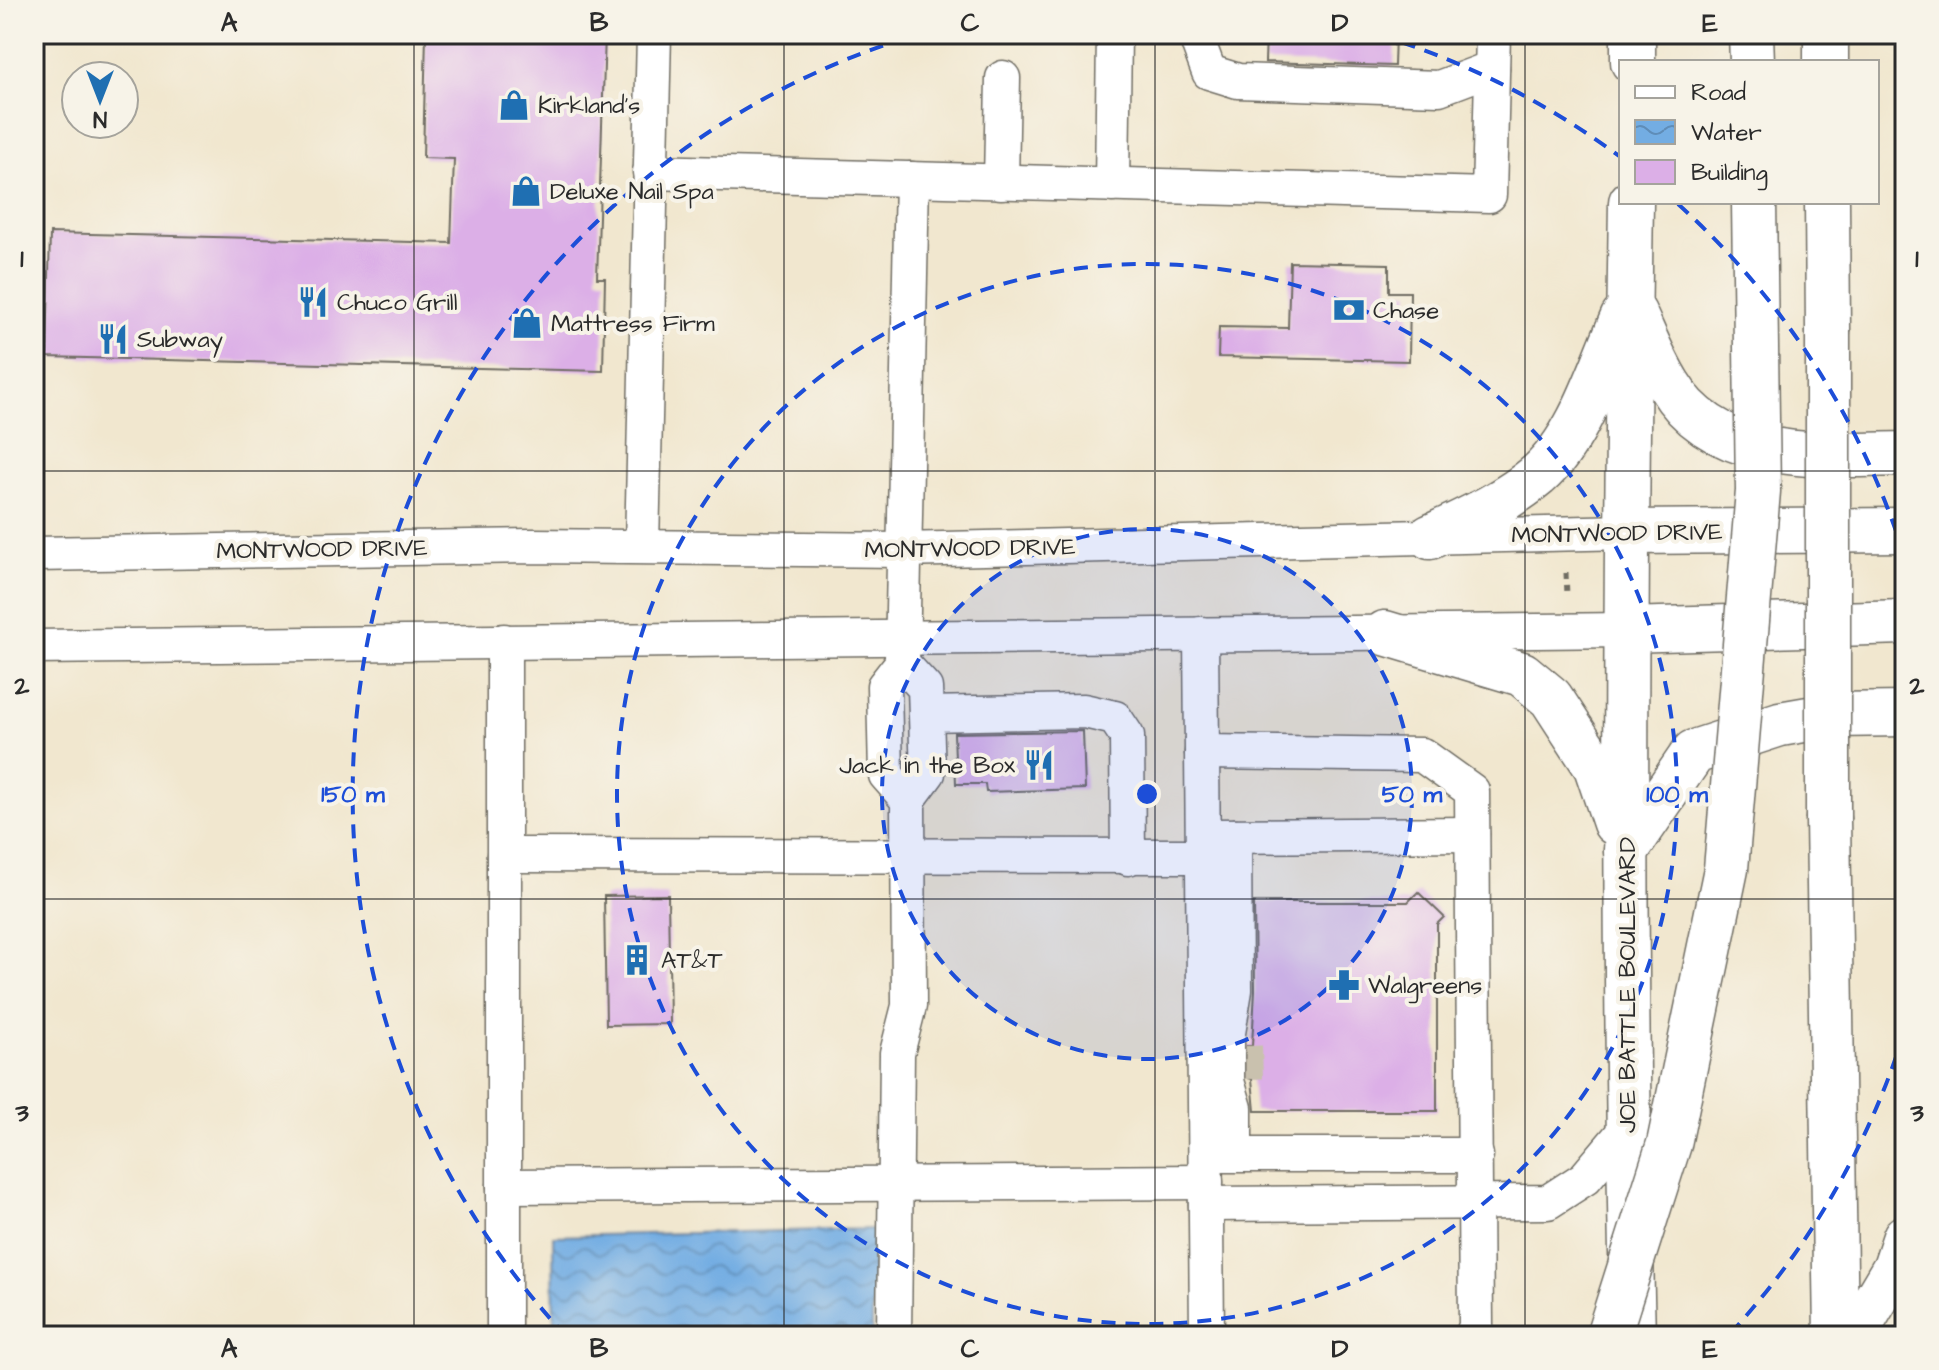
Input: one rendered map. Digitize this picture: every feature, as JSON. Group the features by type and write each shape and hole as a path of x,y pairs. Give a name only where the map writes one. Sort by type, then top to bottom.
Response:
{"main road":[{"path":"1633,34 1633,60"},
{"path":"1751,34 1752,60"},
{"path":"1826,34 1826,60"},
{"name":"JOE BATTLE BOULEVARD","path":"1631,204 1626,851 1633,1336"},
{"path":"1608,1336 1669,1144 1726,869 1758,491 1754,204"},
{"path":"1827,204 1828,819 1836,1336"},
{"path":"1629,304 1670,387 1691,412 1715,430 1757,447 1784,452 1905,454"},
{"path":"1430,537 1493,507 1540,473 1570,434 1629,304"},
{"name":"MONTWOOD DRIVE","path":"1627,532 1905,530"},
{"path":"1626,630 1905,622"},
{"path":"1385,633 1522,674 1551,698 1596,767 1626,851"},
{"path":"1626,851 1694,752 1780,724 1832,715 1905,714"},
{"path":"1854,1336 1895,1267 1905,1237"}],"street":[{"path":"642,546 654,34"},
{"path":"1112,185 1114,34"},
{"path":"1200,34 1199,45 1209,72 1238,81 1439,88 1492,68"},
{"path":"650,172 1489,195 1493,34"},
{"path":"1001,182 1003,78"},
{"path":"908,800 886,775 884,686 902,650 912,179"},
{"name":"MONTWOOD DRIVE","path":"34,554 642,546 902,550 1627,532"},
{"path":"34,647 504,641 902,650 1201,634 1626,630"},
{"path":"1201,634 1202,752 1235,990 1242,1077 1213,1174"},
{"path":"504,641 504,1336"},
{"path":"894,1336 897,1053 909,1006 908,800 928,773 925,688 902,650"},
{"path":"927,714 1084,711 1115,718 1127,736 1128,858"},
{"path":"1202,752 1422,755 1472,791 1476,1155 1476,1326 1472,1336"},
{"path":"504,855 1128,858 1213,843 1472,834"},
{"path":"1207,1336 1213,1174 1213,843"},
{"path":"1235,990 1227,1039 1227,1081 1242,1077"},
{"path":"1213,1174 1476,1204 1548,1202 1585,1178 1628,1127"},
{"path":"504,1186 897,1184 1213,1174 1476,1155"}],"path":[{"path":"1566,573 1567,595"}],"water":[{"path":"873,1229 872,1336 554,1336 553,1236"}],"building":[{"path":"426,34 605,34 597,278 605,278 603,371 47,357 50,233 451,243 454,159 423,158"},
{"path":"1266,34 1395,34 1394,66 1265,62"},
{"name":"Chase","path":"1290,262 1389,264 1389,292 1410,292 1409,361 1218,357 1219,327 1288,328"},
{"path":"1083,731 1085,789 986,792 985,784 956,784 954,733"},
{"name":"Walgreens","path":"1418,892 1444,917 1437,924 1437,1111 1255,1111 1252,1079 1247,1078 1247,1046 1252,1046 1255,990 1254,902 1408,902"},
{"name":"AT&T","path":"668,895 670,1024 606,1025 604,896"}],"tunnel":[{"path":"1245,1046 1246,1079"}],"place":[{"name":"Kirkland's","path":"514,105"},
{"name":"Deluxe Nail Spa","path":"526,191"},
{"name":"Chuco Grill","path":"313,302"},
{"name":"Chase","path":"1349,310"},
{"name":"Mattress Firm","path":"527,323"},
{"name":"Subway","path":"113,339"},
{"name":"Jack in the Box","path":"1039,765"},
{"name":"AT&T","path":"637,960"},
{"name":"Walgreens","path":"1344,985"}]}
